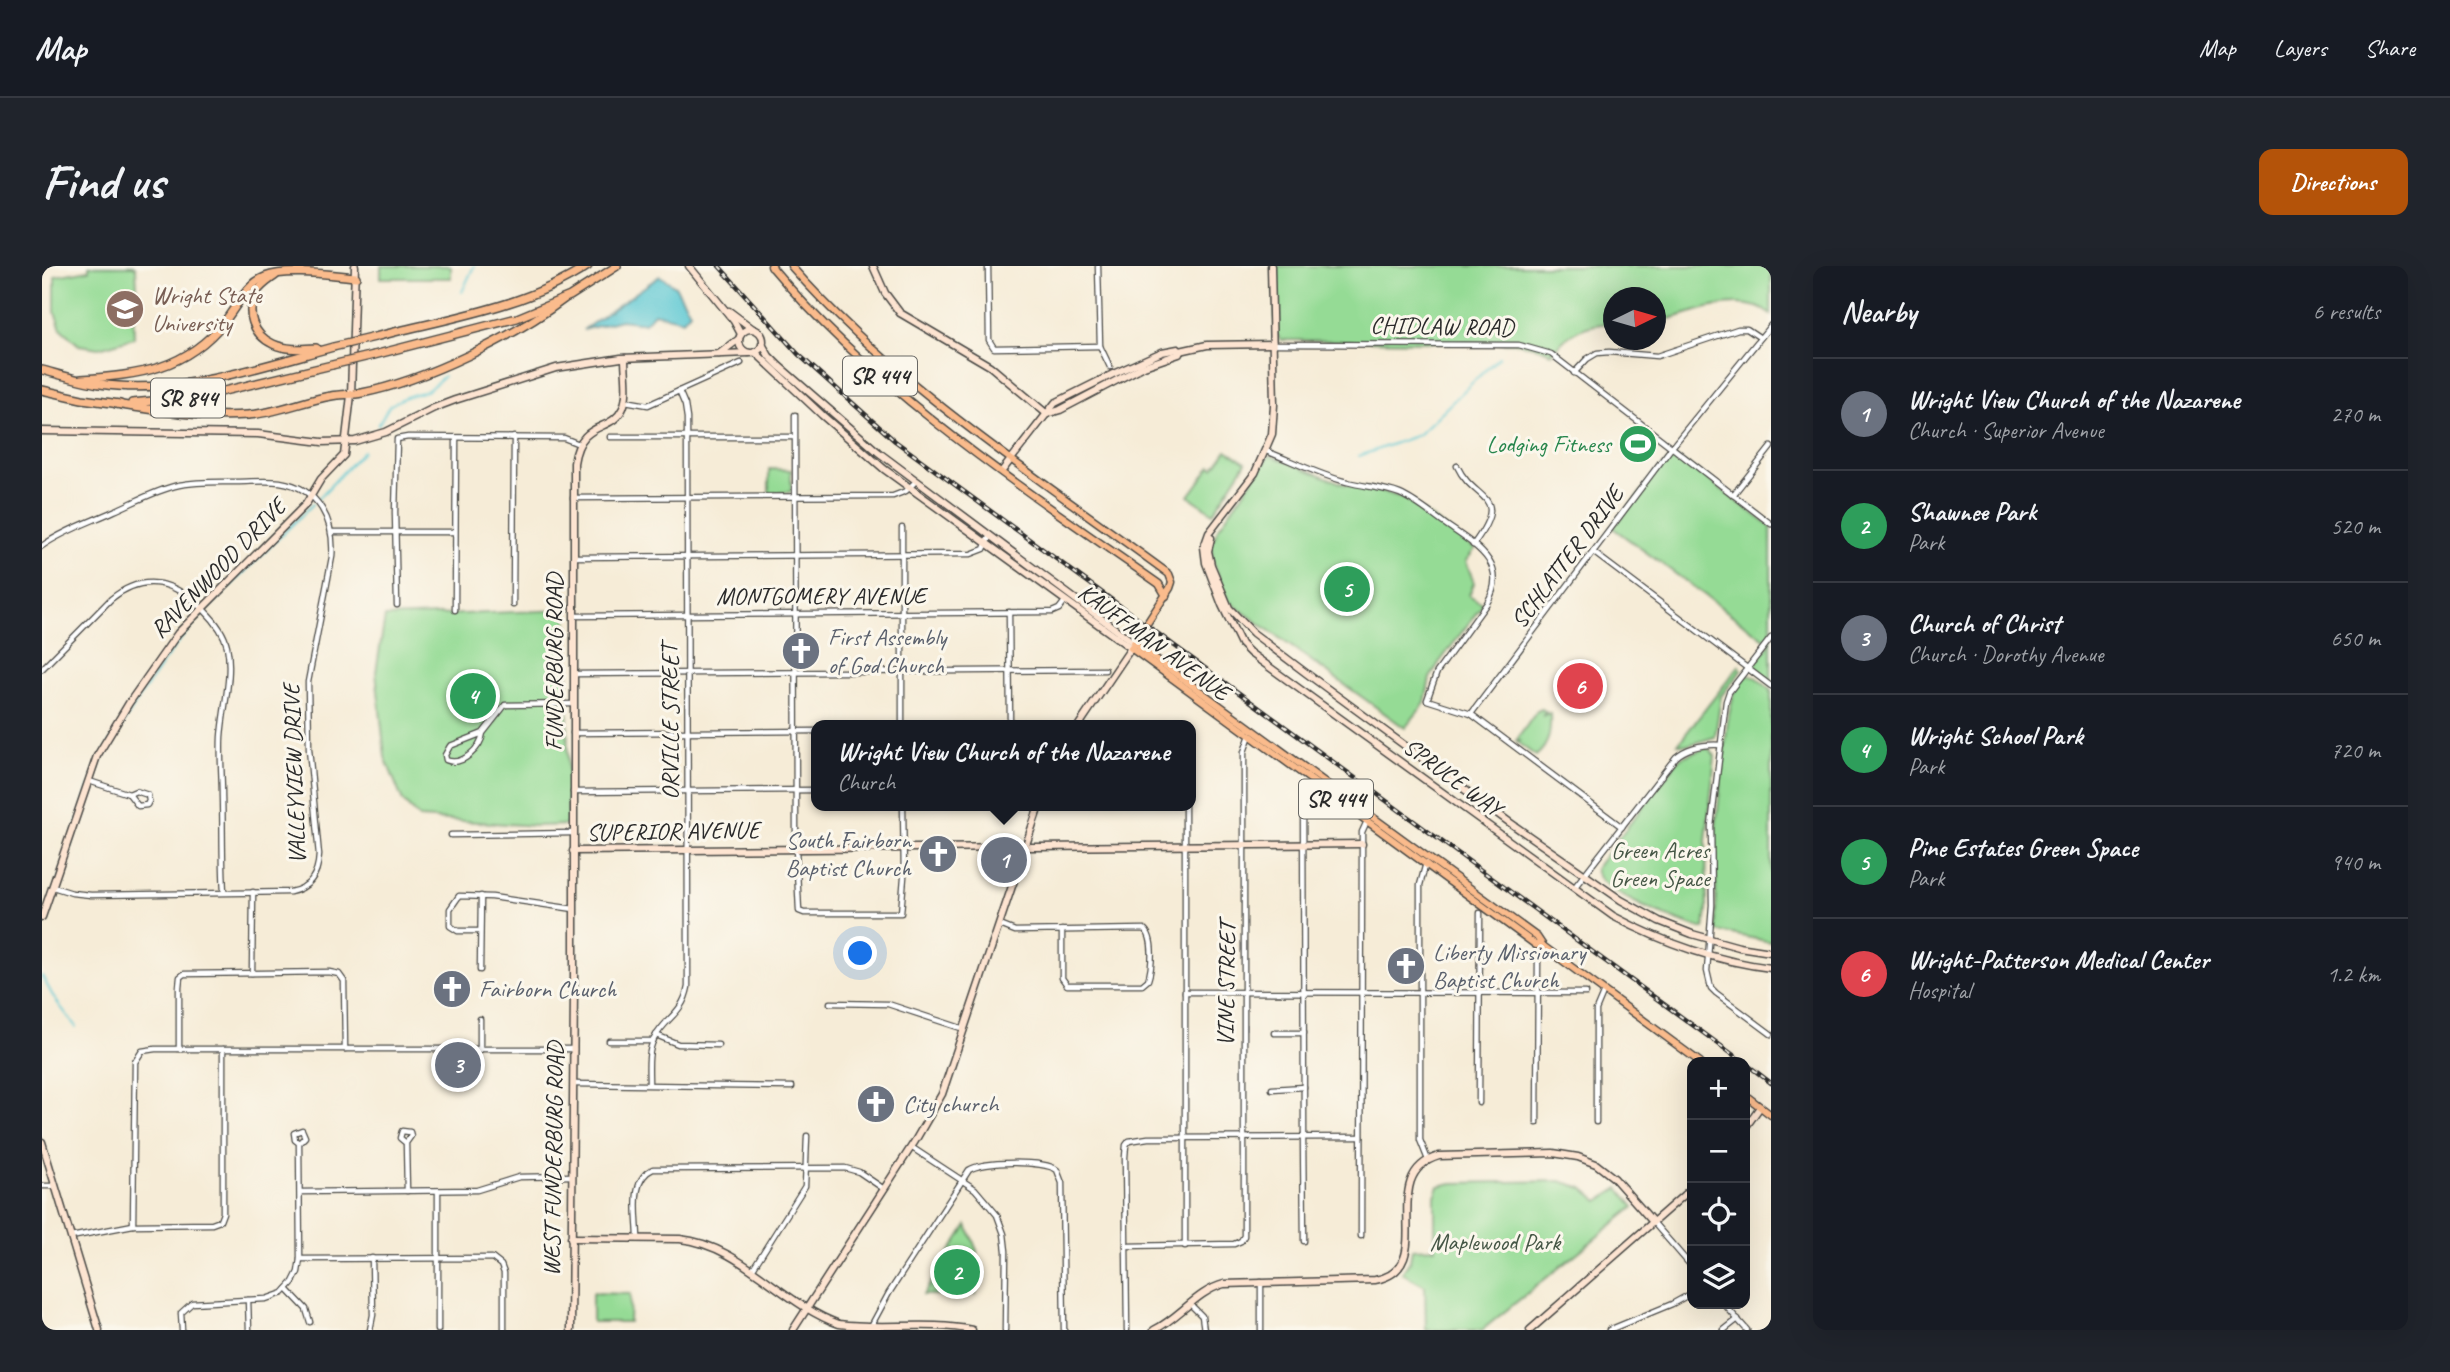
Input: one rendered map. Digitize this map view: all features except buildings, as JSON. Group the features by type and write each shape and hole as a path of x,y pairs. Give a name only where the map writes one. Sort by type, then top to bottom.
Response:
{"highway":[{"name":"SR 844","path":"42,370 117,385 180,383 249,369 509,304 547,289 588,266"},
{"name":"SR 844","path":"42,390 116,404 203,396 517,318 564,299 617,266"},
{"path":"81,379 136,374 157,369 181,358 211,337 259,279 276,275 356,277"},
{"path":"276,275 261,286 253,300 251,317 256,330 269,342 284,347 333,346"},
{"path":"116,404 163,411 238,416 270,412 332,396 363,393 444,366 541,317 564,299"}],"main road":[{"name":"SR 444","path":"772,266 830,330 910,401 1159,584 1166,596"},
{"name":"SR 444","path":"792,266 870,346 930,398 1169,574 1171,585 1166,596"},
{"path":"1133,645 1166,596"},
{"name":"KAUFFMAN AVENUE","path":"1133,645 1427,861 1537,937 1543,946 1693,1057"},
{"path":"1750,1099 1771,1115"}],"street":[{"path":"346,442 357,266"},
{"path":"689,266 721,305 740,337 741,348 752,352"},
{"path":"873,266 885,293 900,313 990,366 1047,414"},
{"path":"988,266 989,340 995,348 1101,348"},
{"path":"1098,266 1101,348 1116,381"},
{"name":"SPRUCE WAY","path":"1271,266 1274,417 1266,451 1255,472 1206,540 1204,554 1222,605 1244,648 1613,916 1646,933 1708,956 1771,968"},
{"path":"42,431 249,433 322,442 368,438 396,428 434,408 529,375 625,358 717,356 752,352 762,344 762,336 721,305"},
{"name":"SCHLATTER DRIVE","path":"1471,714 1672,447 1771,324"},
{"path":"717,356 746,330 754,329"},
{"path":"1574,373 1587,359 1602,352 1657,356 1738,329 1746,329 1759,337"},
{"name":"KAUFFMAN AVENUE","path":"762,344 769,356 809,393 986,544 1065,601 1133,645"},
{"name":"CHIDLAW ROAD","path":"1002,471 1055,403 1111,371 1162,352 1207,345 1519,345 1551,354 1771,524"},
{"name":"CHIDLAW ROAD","path":"1047,414 1180,351"},
{"name":"KAUFFMAN AVENUE","path":"752,352 859,448 989,536 1133,645"},
{"path":"397,605 396,441 403,438 514,437 564,438 579,444 583,436 620,413 625,401 625,358"},
{"path":"625,401 648,405 741,363"},
{"name":"ORVILLE STREET","path":"655,1038 680,1009 686,996 687,438 686,410 679,391"},
{"path":"795,415 794,614 798,909 804,913 901,912 903,811"},
{"path":"513,605 514,437"},
{"path":"610,437 794,437"},
{"path":"455,610 456,438"},
{"name":"RAVENWOOD DRIVE","path":"42,917 97,756 154,666 174,637 299,511 321,480 344,455 346,442"},
{"name":"FUNDERBURG ROAD","path":"574,989 573,498 574,463 579,444"},
{"path":"1733,495 1771,447"},
{"path":"1266,451 1348,483 1379,487 1398,493 1485,554 1492,565 1495,578 1493,592 1437,672 1427,700 1471,714 1622,827"},
{"path":"1457,466 1461,475 1485,498 1489,510 1488,524 1474,545"},
{"path":"43,543 159,491 189,483 280,482 293,485 310,496 325,514 332,532 454,532"},
{"path":"573,498 892,496 913,484"},
{"name":"SPRUCE WAY","path":"1215,526 1208,551 1226,602 1241,623 1327,689 1621,901 1648,915 1709,939 1771,951"},
{"path":"902,527 902,720"},
{"name":"VALLEYVIEW DRIVE","path":"53,887 91,895 253,892 299,890 312,881 318,867 309,749 308,681 332,557 332,532"},
{"path":"574,557 975,554 982,551 989,536"},
{"path":"1593,552 1771,686"},
{"path":"42,669 111,599 134,586 149,583 168,585 184,593 202,608 222,631 228,654 221,743 224,892"},
{"name":"MONTGOMERY AVENUE","path":"574,615 1054,611 1065,601"},
{"path":"1009,612 1010,720"},
{"path":"1771,638 1729,692 1726,701 1712,826 1712,905 1708,956 1711,988 1771,1034"},
{"path":"1082,720 1133,645"},
{"path":"573,674 1105,670"},
{"path":"484,733 450,746 445,755 446,760 455,763 463,760 482,740 484,733 505,705 573,704"},
{"path":"573,733 811,731"},
{"name":"VINE STREET","path":"1185,1246 1234,1244 1241,1241 1244,1234 1244,752 1252,732"},
{"path":"1573,889 1681,753 1711,744 1721,744"},
{"path":"88,780 129,794 138,806 144,807 148,803 148,795 143,792 129,794"},
{"path":"1303,787 1304,1241"},
{"path":"573,792 811,790"},
{"path":"793,1330 942,1094 1037,811"},
{"path":"1126,1246 1185,1246 1185,811"},
{"path":"1362,1236 1362,844 1363,829 1369,818"},
{"path":"451,835 573,833"},
{"name":"SUPERIOR AVENUE","path":"573,852 1362,844"},
{"path":"1427,861 1420,885 1420,1140 1428,1160"},
{"path":"252,973 253,892"},
{"path":"480,931 455,930 450,926 450,909 456,898 464,894 574,909"},
{"path":"480,970 481,896"},
{"path":"1479,1103 1480,913"},
{"path":"1000,925 1015,931 1062,930 1147,930 1150,936 1151,971 1147,982 1142,985 1070,986 1065,983 1062,978 1062,930"},
{"path":"1537,1123 1538,957 1543,946"},
{"path":"179,1049 180,981 181,975 185,973 337,973 343,977 345,988 345,1049"},
{"name":"WEST FUNDERBURG ROAD","path":"571,1330 574,989"},
{"path":"1596,1122 1596,1010 1604,991"},
{"path":"1185,992 1586,993"},
{"path":"830,1003 888,1004 965,1029"},
{"path":"480,1019 480,1050"},
{"path":"1274,1033 1304,1033"},
{"path":"649,1084 649,1060 655,1038"},
{"path":"609,1041 655,1038 678,1044 718,1045"},
{"path":"133,1225 135,1062 139,1053 148,1049 574,1049"},
{"path":"71,1237 133,1225 212,1224 220,1221 223,1213 223,1049"},
{"path":"573,1084 792,1087"},
{"path":"1272,1089 1304,1087"},
{"path":"1750,1121 1760,1107"},
{"path":"751,1271 804,1190 807,1136"},
{"path":"1128,1330 1125,1154 1126,1145 1133,1139 1362,1137"},
{"path":"42,1142 99,1330"},
{"path":"182,1330 180,1318 186,1306 198,1301 272,1298 288,1289 297,1275 300,1259 299,1143"},
{"path":"406,1143 407,1191"},
{"path":"911,1147 962,1180 989,1203 1002,1229 1006,1251 1005,1330"},
{"path":"1154,1330 1178,1316 1219,1285 1375,1280 1392,1274 1402,1264 1407,1251 1409,1183 1417,1170 1428,1160 1443,1155 1553,1153 1574,1155 1590,1161 1608,1173 1687,1261"},
{"path":"869,1329 889,1293 971,1168 984,1164 1044,1164 1054,1167 1062,1183 1064,1330"},
{"path":"638,1239 638,1184 648,1170 656,1168 852,1169 884,1189"},
{"path":"300,1192 439,1191 486,1188 519,1177 572,1176"},
{"path":"42,1186 57,1186"},
{"path":"438,1330 439,1191"},
{"path":"1530,1330 1687,1192"},
{"path":"571,1238 696,1241 718,1250 807,1308 840,1324 869,1329 972,1330"},
{"path":"370,1330 373,1315 372,1258"},
{"path":"300,1259 492,1258 501,1265 504,1273 504,1330"},
{"path":"1261,1282 1261,1330"},
{"path":"288,1289 306,1310 310,1322"},
{"path":"1609,1330 1687,1296"},
{"path":"248,1300 248,1330"},
{"path":"1191,1305 1202,1316 1204,1330"},
{"path":"1729,1309 1747,1330"},
{"path":"1724,1330 1738,1319"}],"green space":[{"path":"89,266 136,268 138,308 133,309 134,338 99,348 79,345 61,329 55,312 55,276 89,270"},
{"path":"381,266 451,266 451,278 381,278"},
{"path":"1274,266 1771,266 1771,315 1745,304 1731,304 1666,320 1666,287 1603,287 1603,324 1579,330 1565,339 1552,353 1516,343 1281,340 1276,334"},
{"path":"1227,450 1246,462 1213,513 1189,496 1211,466 1214,468"},
{"path":"1272,456 1346,485 1375,489 1405,499 1475,549 1466,561 1474,583 1469,595 1483,604 1439,663 1430,678 1425,703 1405,728 1228,601 1212,559 1212,542 1218,529 1268,457"},
{"path":"1674,457 1692,467 1771,527 1771,682 1754,666 1770,643 1613,528 1657,471"},
{"path":"769,469 791,470 791,492 769,493"},
{"path":"567,610 568,825 536,826 419,818 403,802 385,757 376,672 385,617"},
{"path":"1739,666 1742,670 1721,696 1715,737 1688,745 1678,744"},
{"name":"Green Acres Green Space","path":"1747,675 1754,676 1771,690 1771,942 1716,931 1716,826 1728,719 1734,693"},
{"path":"1542,709 1546,712 1542,716 1550,713 1550,731 1547,742 1536,756 1518,743 1520,741 1516,741 1537,711"},
{"name":"Green Acres Green Space","path":"1710,749 1715,756 1706,841 1707,912 1704,929 1660,914 1625,897 1610,888 1595,869 1681,757"},
{"name":"Maplewood Park","path":"1560,1181 1583,1188 1599,1201 1619,1188 1634,1207 1482,1330 1426,1330 1425,1286 1402,1273 1410,1261 1412,1249 1435,1248 1435,1196 1439,1186 1452,1183"},
{"path":"967,1225 977,1251 976,1294 923,1295"},
{"path":"592,1293 630,1294 629,1322 592,1322"}],"water":[{"path":"660,276 675,286 690,312 683,320 654,313 645,323 621,320 583,330"}],"waterway":[{"path":"462,292 474,266"},
{"path":"1359,456 1418,435 1499,357"},
{"path":"378,425 389,406 428,390 444,376"},
{"path":"318,499 363,451"},
{"path":"208,608 313,504"},
{"path":"93,778 108,746 154,676 203,613"},
{"path":"58,885 90,785"},
{"path":"42,927 55,891"},
{"path":"42,976 54,998 76,1027"}],"railway":[{"path":"719,266 798,354 895,441 1736,1057"},
{"path":"1750,1067 1771,1083"}],"place":[{"name":"Wright State University","path":"125,309"},
{"name":"Lodging Fitness","path":"1638,444"},
{"name":"Pine Estates Green Space","path":"1347,589"},
{"name":"First Assembly of God Church","path":"801,651"},
{"name":"Wright-Patterson Medical Center","path":"1580,686"},
{"name":"Wright School Park","path":"473,696"},
{"name":"South Fairborn Baptist Church","path":"938,854"},
{"name":"Wright View Church of the Nazarene","path":"1004,860"},
{"name":"Liberty Missionary Baptist Church","path":"1406,966"},
{"name":"Fairborn Church","path":"452,989"},
{"name":"Church of Christ","path":"458,1065"},
{"name":"City church","path":"876,1104"},
{"name":"Shawnee Park","path":"957,1272"}]}
